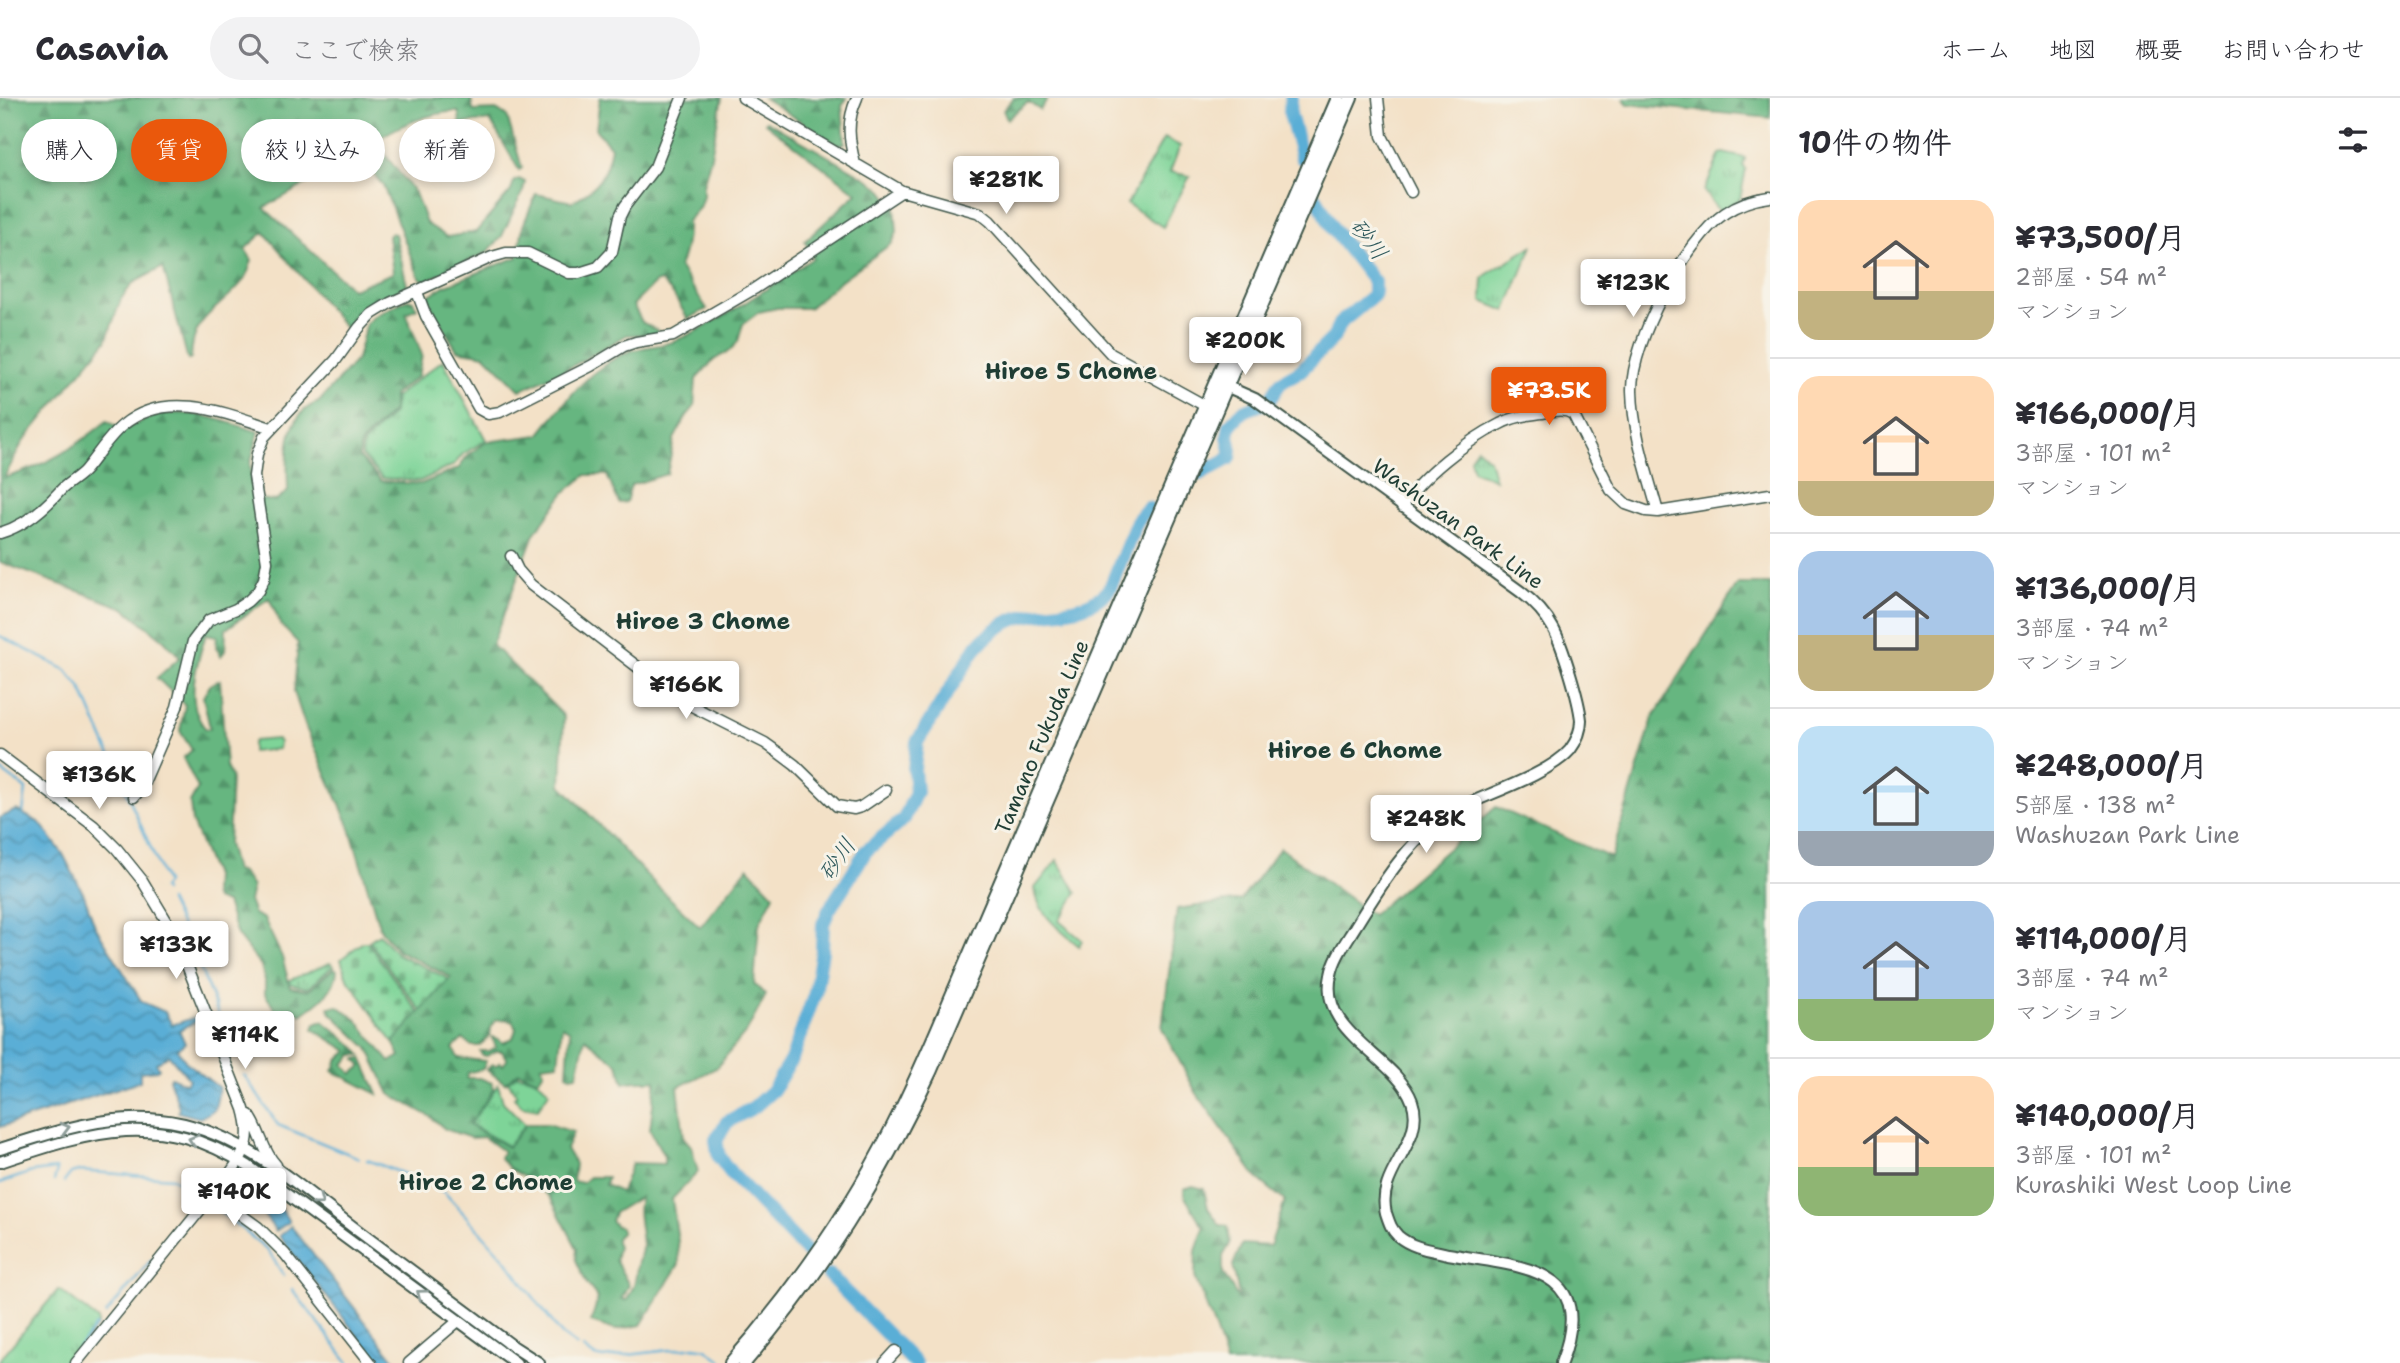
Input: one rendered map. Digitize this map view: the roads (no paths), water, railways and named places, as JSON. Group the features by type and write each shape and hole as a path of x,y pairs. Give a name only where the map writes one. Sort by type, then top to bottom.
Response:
{"main road":[{"name":"Tamano Fukuda Line","path":"1221,384 1338,98"},
{"name":"Tamano Fukuda Line","path":"731,1363 818,1252 893,1127 1221,384 1351,98"},
{"name":"Washuzan Park Line","path":"1221,384 1261,404 1521,592 1544,614 1564,653 1581,721 1575,744 1558,761 1457,809 1409,850 1380,886 1336,960 1331,975 1332,1003 1346,1028 1406,1088 1415,1113 1413,1127 1385,1190 1384,1204 1390,1226 1398,1236 1420,1248 1518,1266 1548,1277 1565,1295 1571,1307 1572,1324 1561,1363"},
{"name":"Tamano Fukuda Line","path":"744,1363 823,1264 902,1132 930,1072 1210,409"},
{"path":"0,1149 62,1129 116,1119 163,1120 197,1128 245,1149 539,1363"},
{"path":"0,1162 81,1136 114,1130 135,1130 189,1139 217,1149 239,1161 516,1363"}],"street":[{"path":"134,797 142,786 177,707 197,633 216,615 236,609 248,601 258,591 264,579 267,562 254,466 260,444 271,428 336,360 372,314 390,303 506,253 528,253 569,273 598,267 612,252 617,226 625,206 655,167 682,98"},
{"path":"743,98 902,191 980,213 990,220 1111,354 1210,409"},
{"path":"855,164 849,139 849,122 857,98"},
{"path":"1378,98 1382,136 1410,192"},
{"path":"416,292 426,316 479,409 488,414 500,412 591,366 624,346 673,336 754,289 902,191"},
{"path":"1658,512 1635,426 1632,388 1641,341 1648,321 1694,244 1705,231 1726,212 1741,204 1770,197"},
{"path":"0,533 15,528 42,510 63,487 83,472 120,426 139,415 179,407 199,407 271,428"},
{"path":"1402,506 1438,466 1501,423 1525,416 1566,411 1573,414 1603,476 1618,498 1636,509 1658,512 1770,494"},
{"path":"511,556 524,578 682,701 765,743 795,765 837,806 853,809 861,807 886,790"},
{"path":"0,755 94,826 142,880 175,935 244,1109 249,1132 239,1161 214,1195 76,1363"},
{"path":"244,1109 255,1123 264,1150 290,1180"},
{"path":"214,1195 258,1227 285,1254 372,1363"},
{"path":"409,1363 457,1322"},
{"path":"885,1363 896,1351"}],"water":[{"path":"16,810 40,823 63,854 84,895 95,926 142,1002 165,1012 172,1025 196,1017 197,1021 179,1030 185,1043 177,1049 186,1062 219,1088 215,1109 200,1118 178,1112 179,1107 169,1079 171,1077 186,1084 189,1079 169,1055 156,1063 159,1068 157,1070 140,1072 140,1081 0,1127 0,818"},
{"path":"258,1187 279,1205 289,1222 276,1231 248,1194"},
{"path":"291,1226 397,1363 379,1363 279,1236"}],"waterway":[{"name":"砂川","path":"1291,98 1290,114 1302,158"},
{"name":"砂川","path":"1200,474 1230,458 1230,425 1243,411 1268,402 1281,382 1300,371 1334,337 1339,324 1374,295 1374,282 1333,229 1317,199"},
{"name":"砂川","path":"807,1252 731,1173 719,1157 716,1140 727,1122 754,1107 773,1090 792,1058 815,993 822,951 823,924 829,910 866,851 904,819 916,792 914,770 917,742 977,646 996,629 1012,620 1079,608 1100,597 1110,588 1137,521 1148,508"},
{"path":"0,636 66,670 81,688 166,883 162,888 164,891"},
{"path":"0,770 26,789 23,813"},
{"path":"169,901 195,955 228,1038"},
{"path":"244,1075 278,1125 359,1158"},
{"path":"367,1160 429,1183 445,1193 505,1259 562,1335 577,1346"},
{"path":"0,1183 32,1172 56,1169 54,1181"},
{"path":"64,1182 71,1173 78,1171 173,1178 202,1198 161,1248"},
{"path":"221,1212 268,1250 284,1276"},
{"path":"106,1314 152,1259"},
{"name":"砂川","path":"829,1275 915,1363"},
{"path":"292,1289 349,1363"},
{"path":"66,1363 96,1326"},
{"path":"583,1348 594,1356 603,1358 695,1347 706,1349 721,1360"}],"district":[{"name":"Hiroe 5 Chome","path":"1071,371"},
{"name":"Hiroe 3 Chome","path":"703,621"},
{"name":"Hiroe 6 Chome","path":"1355,750"},
{"name":"Hiroe 2 Chome","path":"486,1182"}]}
